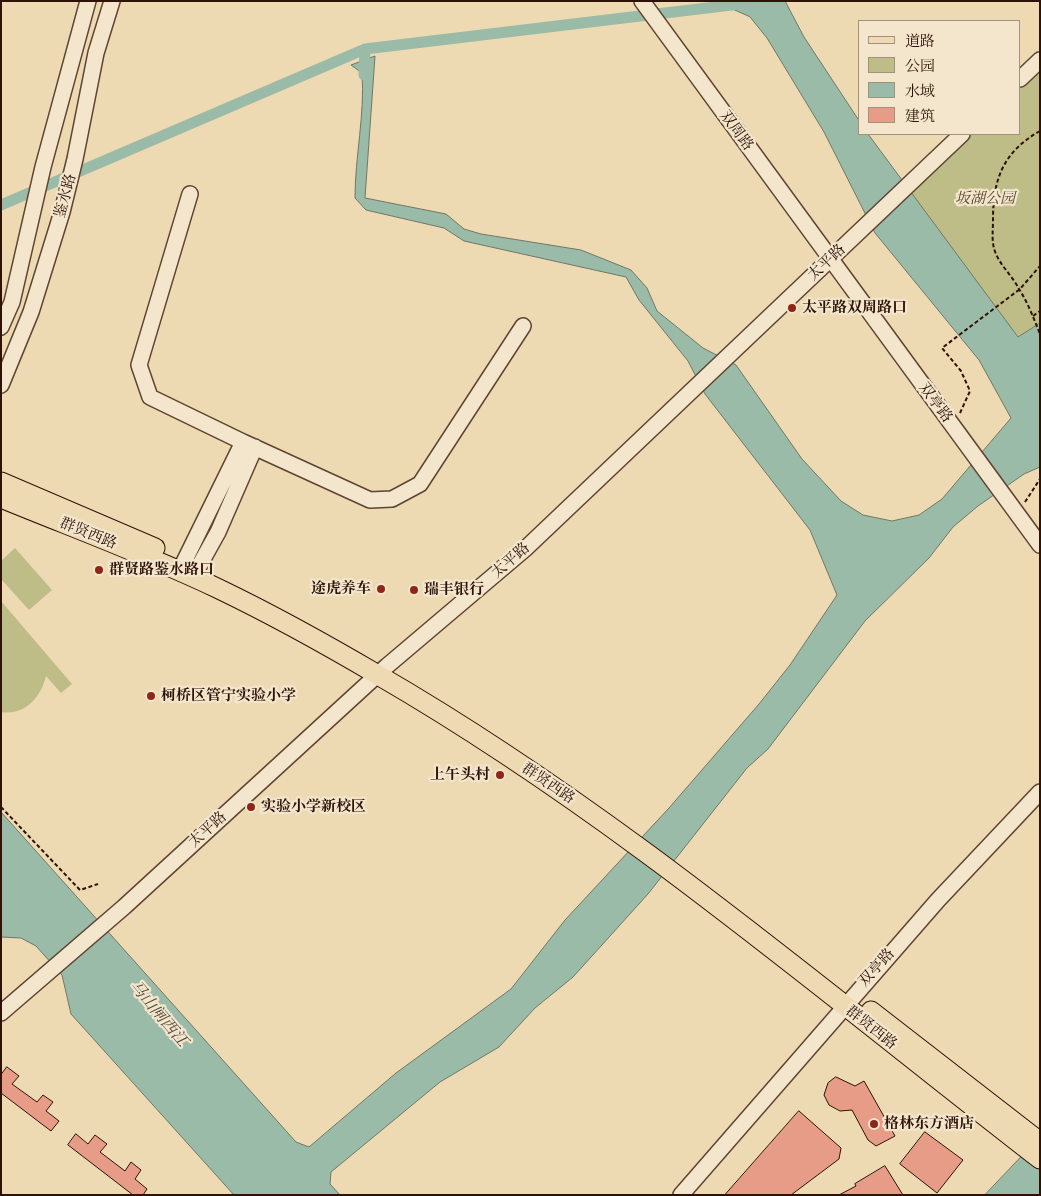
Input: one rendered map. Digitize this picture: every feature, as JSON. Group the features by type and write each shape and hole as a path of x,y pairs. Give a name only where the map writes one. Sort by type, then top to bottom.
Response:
{"main road":[{"name":"群贤西路","path":"1,482 117,530 256,595 574,786 636,840 1013,1130 1040,1159"},
{"name":"群贤西路","path":"1,498 221,590 382,670"},
{"name":"群贤西路","path":"1013,1130 1040,1142"}],"street":[{"name":"鉴水路","path":"1,328 12,302 44,166 88,1"},
{"name":"鉴水路","path":"1,385 31,312 62,212 75,159 96,53 112,1"},
{"name":"双周路","path":"642,1 830,261"},
{"path":"1021,78 1040,60"},
{"name":"太平路","path":"1,1013 124,907 382,670 525,549 961,135"},
{"path":"190,194 139,365 150,396 249,445 370,500 392,499 420,484 523,326"},
{"name":"双亭路","path":"830,261 1040,545"},
{"path":"191,565 218,532 249,445"},
{"name":"双亭路","path":"681,1195 938,900 1040,792"}],"path":[{"path":"1040,131 1024,140 1011,152 996,181 993,195 992,241 996,255 1020,289 1040,334"},
{"path":"948,421 963,411 970,391 961,371 942,348 1020,289 1040,266"},
{"path":"1032,316 1040,311"},
{"path":"1017,514 1040,479"},
{"path":"1,807 80,890 98,884"}],"green space":[{"name":"坂湖公园","path":"1040,69 1040,323 1018,337 910,193 971,135 1021,135 1021,87"},
{"path":"15,548 52,590 29,610 1,579 1,561"},
{"path":"1,601 72,684 61,693 46,676 44,684 31,703 17,711 10,712 1,712"}],"water":[{"name":"马山闸西江","path":"715,1 785,1 804,37 858,119 858,135 869,135 1018,337 1040,323 1040,467 1024,474 978,506 953,527 929,558 865,621 768,749 747,768 648,894 573,977 535,1008 499,1047 440,1082 331,1172 330,1184 340,1195 234,1195 71,1014 62,975 36,946 21,938 1,937 1,812 296,1142 309,1147 396,1073 511,989 565,920 669,808 759,704 790,665 837,595 810,530 705,394 688,361 639,300 626,277 464,241 444,228 366,210 355,198 363,89 362,73 351,65 375,56 365,198 446,214 464,229 481,234 581,250 631,270 647,288 657,311 703,348 736,365 802,459 841,501 863,515 892,521 919,515 942,499 1011,418 979,360 875,233 824,132 767,38 750,17"},
{"path":"1040,1137 1040,1195 985,1195"}],"building":[{"path":"7,1067 19,1076 12,1084 37,1102 43,1095 53,1102 46,1111 59,1121 51,1131 1,1093 1,1075"},
{"name":"格林东方酒店","path":"836,1077 855,1086 864,1081 895,1136 876,1146 868,1140 852,1110 840,1111 829,1105 824,1095 828,1083"},
{"path":"799,1111 841,1148 839,1159 791,1195 725,1195"},
{"path":"925,1132 963,1160 937,1193 900,1164"},
{"path":"76,1134 88,1144 95,1135 107,1144 100,1152 125,1171 131,1162 141,1170 135,1179 147,1189 143,1195 133,1195 68,1145"},
{"path":"885,1166 903,1195 839,1195 856,1186 855,1184"}],"waterway":[{"path":"1,205 365,49 765,1"},
{"path":"364,75 365,49"}],"place":[{"name":"太平路双周路口","path":"792,308"},
{"name":"群贤路鉴水路口","path":"99,570"},
{"name":"途虎养车","path":"381,589"},
{"name":"瑞丰银行","path":"414,590"},
{"name":"柯桥区管宁实验小学","path":"151,696"},
{"name":"上午头村","path":"500,775"},
{"name":"实验小学新校区","path":"251,807"},
{"name":"格林东方酒店","path":"874,1124"}]}
